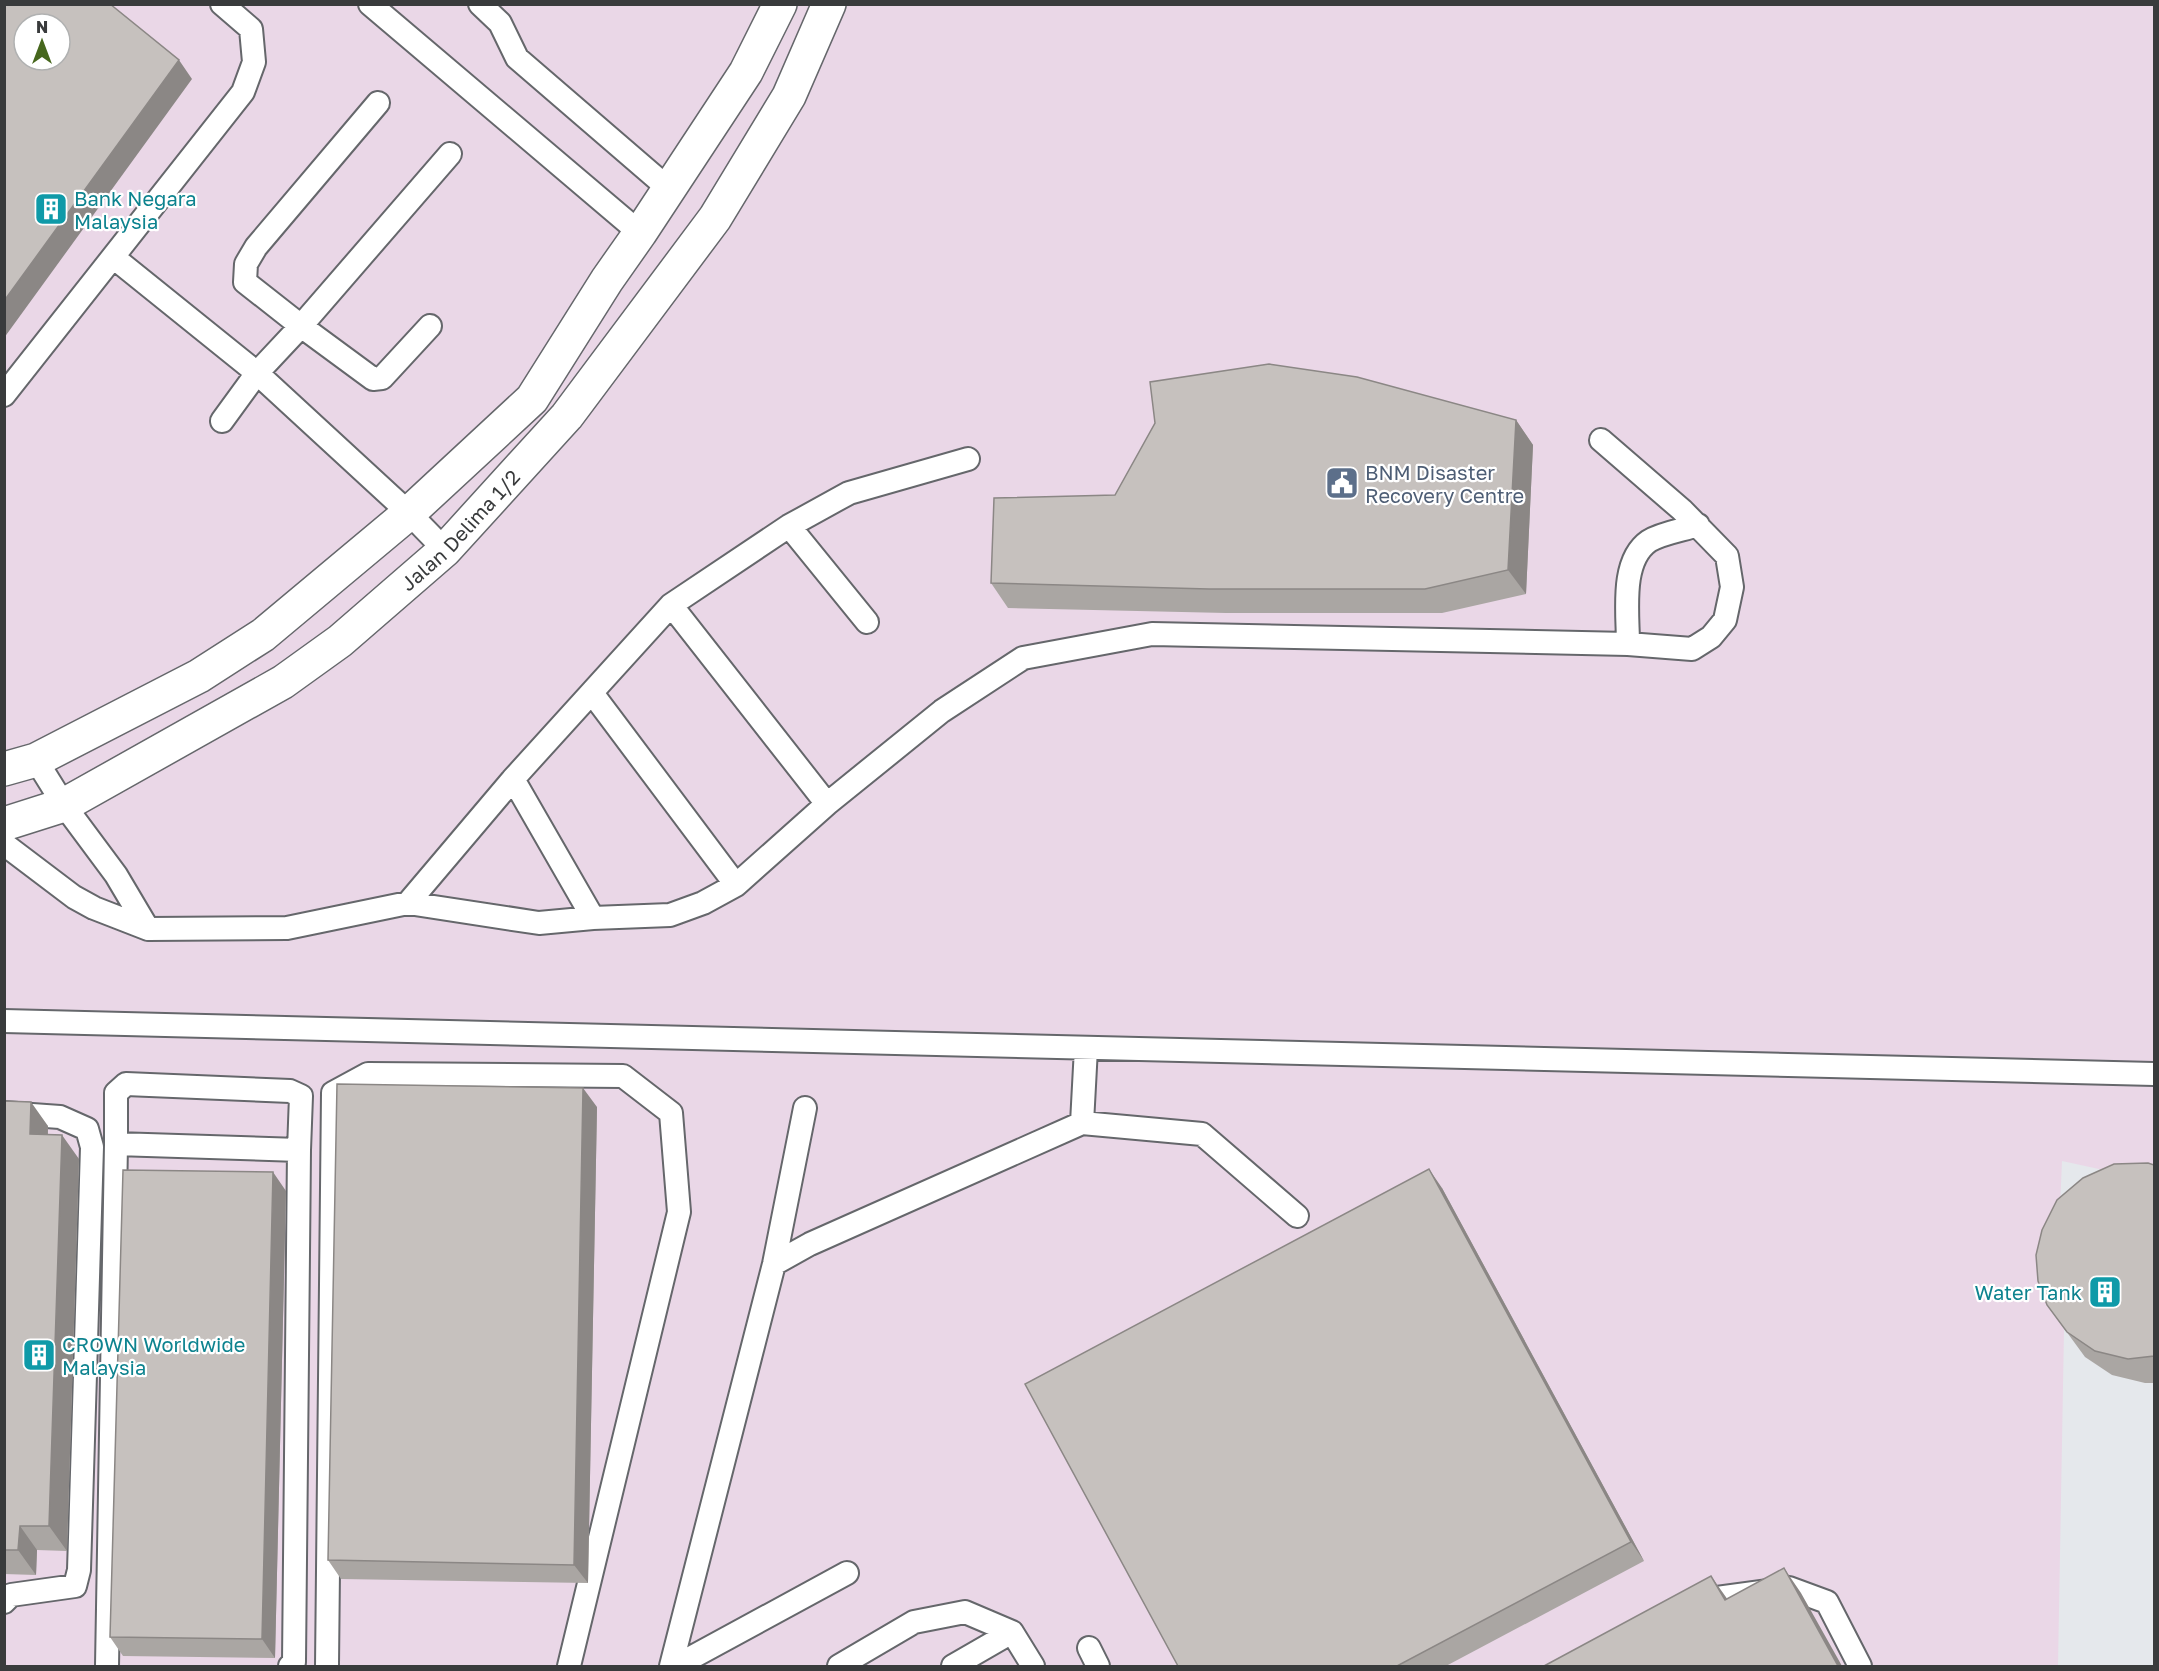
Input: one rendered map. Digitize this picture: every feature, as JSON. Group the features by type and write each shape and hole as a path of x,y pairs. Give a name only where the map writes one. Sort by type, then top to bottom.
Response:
{"street":[{"path":"4,769 36,760 199,676 263,635 409,513 532,399 607,280 746,72 780,4"},
{"name":"Jalan Delima 1/2","path":"4,824 64,805 284,682 340,641 445,550 567,416 715,218 789,96 827,8"}],"lane":[{"path":"4,395 243,92 254,62 250,29 222,4"},
{"path":"370,4 640,233"},
{"path":"480,4 500,23 517,58 669,189"},
{"path":"378,103 256,247 246,264 245,282 300,326 373,379 382,378 430,326"},
{"path":"222,422 257,373 450,154"},
{"path":"113,257 257,373 409,513 445,550"},
{"path":"4,844 74,897 94,908 148,929 287,928 408,903 539,924 593,918 670,915 703,903 736,885 827,804 942,711 1023,658 1152,634 1628,644 1692,649 1712,637 1725,620 1732,587 1727,556 1698,525 1601,440"},
{"path":"408,903 513,779 671,604 789,526 849,493 968,459"},
{"path":"1628,644 1629,575 1637,551 1651,540 1698,525"},
{"path":"789,526 867,621"},
{"path":"671,604 827,804"},
{"path":"592,693 736,885"},
{"path":"36,760 64,805 116,875 148,929"},
{"path":"513,779 593,918"},
{"path":"4,1021 2154,1074"},
{"path":"1082,1123 1086,1048"},
{"path":"327,1666 333,1093 368,1074 623,1076 670,1113 679,1212 569,1666"},
{"path":"106,1666 117,1144 116,1093 126,1084 290,1091 300,1096 294,1662 291,1666"},
{"path":"671,1666 774,1264 805,1108"},
{"path":"4,1113 60,1117 87,1129 92,1148 79,1570 75,1586 11,1595 4,1602"},
{"path":"774,1264 810,1244 1082,1123 1202,1134 1297,1216"},
{"path":"117,1144 299,1150"},
{"path":"676,1666 847,1573"},
{"path":"1676,1619 1717,1598 1789,1588 1827,1602 1860,1666"},
{"path":"839,1666 914,1622 965,1612 1012,1632 1033,1666"},
{"path":"953,1666 1012,1632"}],"shaded area":[{"path":"5,5 2154,5 2154,1181 2062,1161 2056,1305 2064,1330 2058,1666 5,1666"}],"building":[{"name":"Bank Negara Malaysia","path":"4,4 110,4 179,60 4,301"},
{"name":"BNM Disaster Recovery Centre","path":"1269,364 1357,377 1516,420 1508,570 1425,589 1209,589 991,583 994,498 1115,495 1155,423 1150,382"},
{"path":"337,1084 583,1088 574,1565 328,1560"},
{"name":"CROWN Worldwide Malaysia","path":"4,1101 31,1102 30,1134 62,1135 49,1526 20,1526 18,1550 4,1550"},
{"name":"Water Tank","path":"2148,1163 2154,1165 2154,1356 2128,1359 2095,1351 2067,1332 2047,1305 2038,1281 2036,1255 2042,1230 2057,1200 2083,1178 2114,1164"},
{"path":"1429,1169 1631,1542 1397,1666 1178,1666 1025,1384"},
{"path":"123,1170 273,1172 262,1639 110,1637"},
{"path":"1784,1568 1838,1666 1544,1666 1711,1576 1725,1600"}],"place":[{"name":"Bank Negara Malaysia","path":"51,209"},
{"name":"BNM Disaster Recovery Centre","path":"1342,483"},
{"name":"Water Tank","path":"2105,1292"},
{"name":"CROWN Worldwide Malaysia","path":"39,1355"}]}
